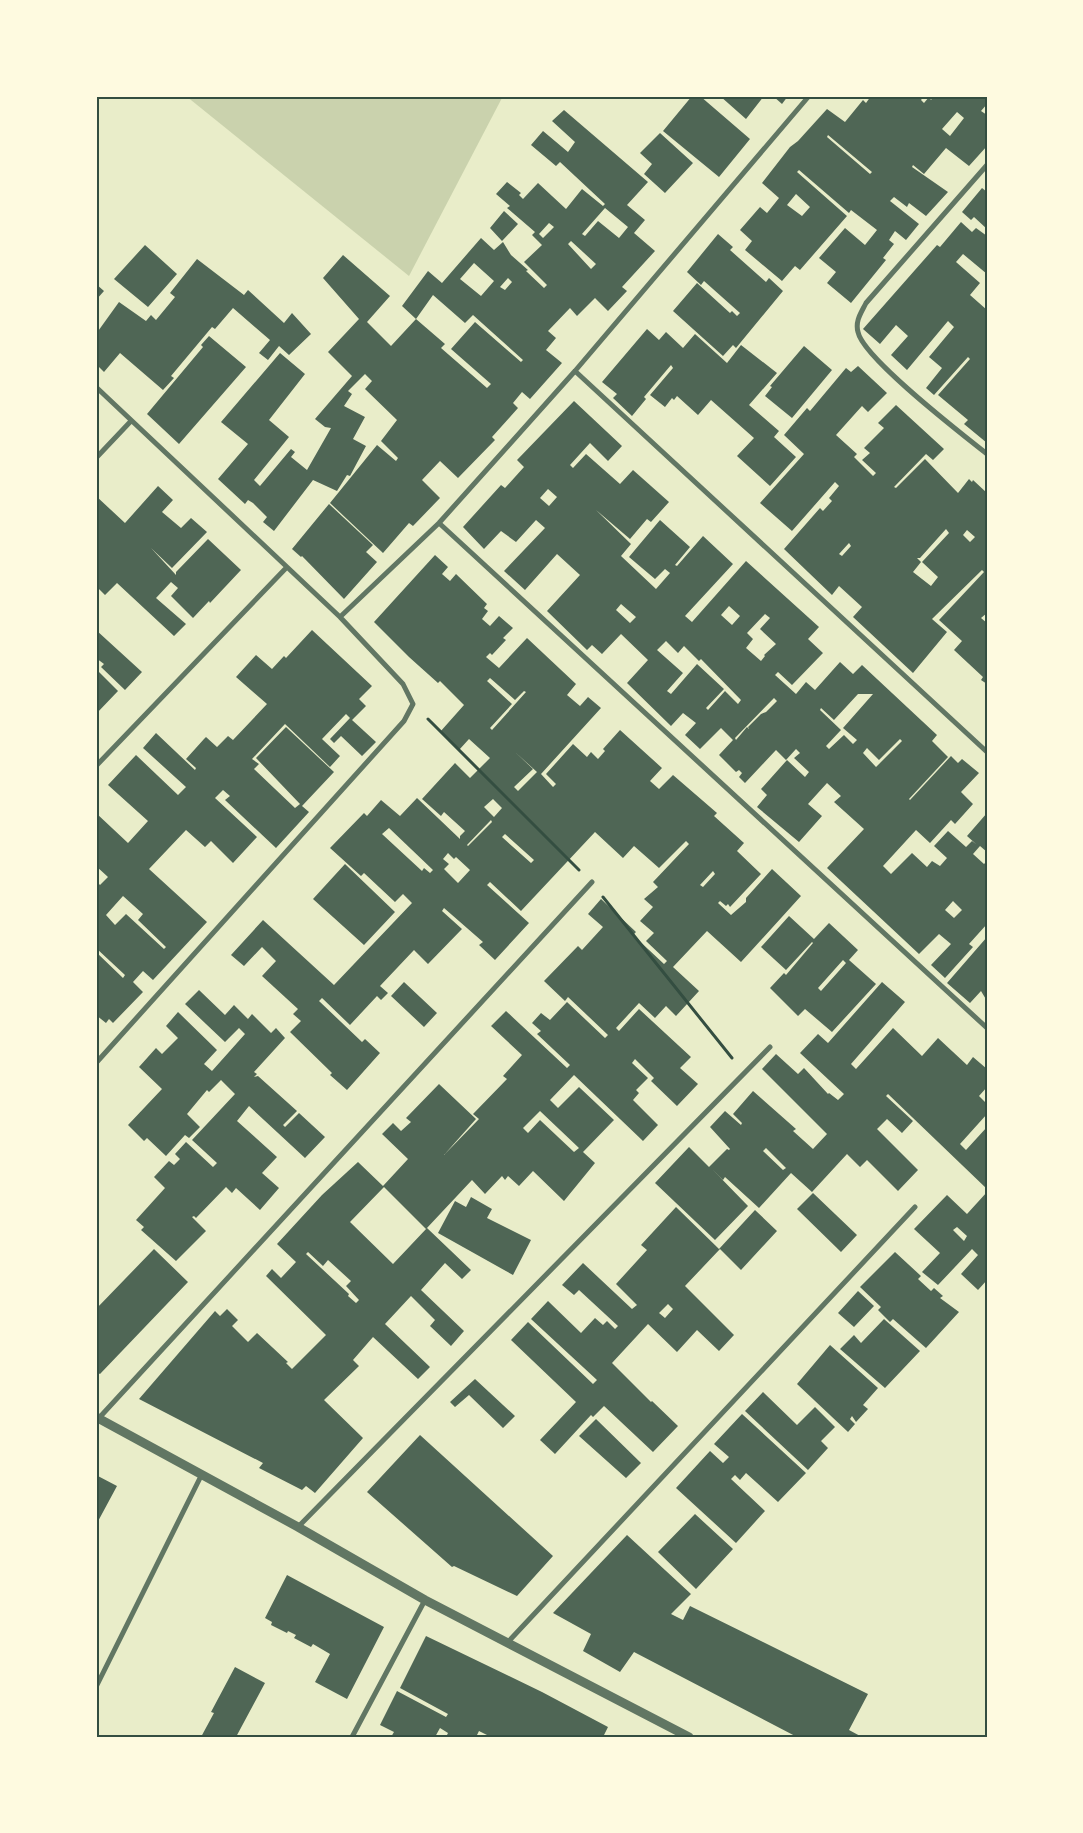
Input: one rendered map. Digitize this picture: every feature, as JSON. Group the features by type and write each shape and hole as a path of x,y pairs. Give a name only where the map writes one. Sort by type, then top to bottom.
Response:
{"street":[{"path":"340,617 439,523 575,371 809,96"},
{"path":"987,165 866,303 858,320 858,334 869,351 898,381 987,454"},
{"path":"575,371 987,752"},
{"path":"96,387 340,617 403,684 413,704 404,721 96,1063"},
{"path":"96,458 131,421"},
{"path":"439,523 987,1028"},
{"path":"96,766 287,567"},
{"path":"592,882 98,1417 298,1527 425,1600 689,1737"},
{"path":"298,1527 770,1048"},
{"path":"508,1642 915,1207"},
{"path":"96,1687 202,1474"},
{"path":"352,1737 425,1600"}],"green space":[{"path":"186,96 503,96 409,276"}],"building":[{"path":"692,96 700,96 750,139 719,177 663,131"},
{"path":"720,96 764,96 746,119"},
{"path":"773,96 788,96 782,104"},
{"path":"871,96 924,96 921,100 924,103 929,97 931,100 934,96 987,96 987,104 981,111 987,115 987,146 969,166 946,148 924,174 913,165 912,167 948,192 926,216 909,203 907,207 894,197 890,201 919,224 906,240 895,231 889,240 894,244 883,258 886,260 851,303 827,283 836,272 819,258 845,228 865,245 877,230 851,210 849,213 799,170 797,172 847,216 800,270 795,266 782,281 745,250 752,241 740,230 760,207 767,213 779,198 762,183 790,147 798,141 827,109 845,122 863,100 866,103","holes":["957,112 964,118 950,136 942,129","828,135 872,172 870,174 827,137","796,194 810,207 802,216 787,205"]},
{"path":"564,110 648,182 627,205 645,220 634,233 655,251 622,287 627,291 608,311 595,298 577,316 570,308 548,331 556,338 546,350 562,363 530,399 522,392 513,403 518,408 492,437 495,440 458,478 440,461 422,480 440,498 413,526 409,523 383,553 330,503 377,445 396,461 398,458 381,441 397,420 365,389 372,381 365,374 348,391 352,394 344,406 365,417 353,439 366,446 350,476 347,475 337,491 313,480 274,531 263,522 267,517 253,503 248,500 245,504 218,479 248,444 221,422 280,353 305,374 269,420 289,437 254,480 260,486 291,449 295,452 291,457 307,470 331,428 325,427 315,419 352,376 328,352 359,319 323,278 343,255 390,296 367,322 391,346 416,319 402,306 428,271 442,283 481,238 494,250 503,242 511,255 528,270 526,271 544,288 547,285 524,262 542,245 532,235 535,232 507,208 510,206 496,194 507,182 521,193 519,195 523,199 538,183 566,209 582,189 603,206 605,204 560,162 556,166 531,145 543,131 568,152 575,142 552,121","holes":["605,208 628,227 619,238 598,221 585,236 582,234","549,223 554,227 543,238 539,234","571,241 596,264 591,269 568,244","474,263 494,281 481,296 460,279","508,278 512,282 505,290 500,287","433,295 465,323 473,315 523,360 521,362 475,322 451,349 491,384 487,388 441,348 445,344 416,319"]},
{"path":"660,133 693,163 665,193 644,174 652,164 640,153"},
{"path":"982,188 987,192 987,229 974,217 971,220 962,212"},
{"path":"504,211 518,224 502,241 490,228"},
{"path":"961,222 972,232 976,228 987,236 987,274 963,254 956,262 980,283 970,295 987,310 987,443 964,424 968,420 938,395 970,359 968,357 934,395 926,388 942,368 929,357 954,327 948,321 907,370 891,355 908,336 896,325 880,344 863,329 937,245 940,247"},
{"path":"718,234 733,247 730,250 766,282 769,278 783,291 736,348 733,345 723,356 673,311 697,283 730,313 732,311 737,316 740,313 704,281 701,285 687,272"},
{"path":"145,245 177,274 148,307 114,279"},
{"path":"197,259 244,295 248,290 284,323 292,313 311,334 289,355 279,346 268,360 259,353 270,340 233,308 215,329 212,327 171,376 174,378 163,390 120,353 104,372 96,364 96,334 119,302 146,321 151,315 156,320 175,297 170,293"},
{"path":"96,284 104,291 96,300"},
{"path":"647,329 659,340 666,332 683,348 695,334 727,363 741,345 777,373 749,405 779,431 774,437 796,457 770,486 737,456 754,438 711,400 698,415 677,396 674,400 672,398 665,407 650,395 673,368 671,365 644,397 646,399 632,416 613,398 617,394 602,382"},
{"path":"209,336 246,367 179,444 147,414 203,347 201,345"},
{"path":"804,346 832,370 792,418 765,396 772,387 770,386"},
{"path":"858,366 887,393 868,412 862,406 836,435 857,454 854,457 873,476 876,473 862,460 870,453 864,448 884,428 878,423 896,405 944,449 933,460 926,454 894,487 896,488 925,459 958,493 969,479 972,482 973,480 987,493 987,613 981,618 987,623 987,684 981,680 983,677 954,650 962,641 939,620 984,572 982,570 932,619 947,632 913,673 853,617 862,607 839,586 832,595 784,549 820,508 823,511 832,501 829,498 839,486 835,482 792,531 760,503 804,454 784,435 807,408 810,411 846,368 851,372","holes":["946,529 949,533 922,562 938,577 931,586 913,572 921,562 917,558 920,558","967,530 975,537 970,542 963,535","849,543 851,546 842,556 839,554"]},
{"path":"574,401 622,446 608,461 590,443 570,465 573,468 586,454 620,484 633,470 669,502 651,522 647,519 630,539 596,510 631,544 621,556 656,589 670,573 665,569 655,579 629,557 660,520 690,547 675,565 677,566 703,536 733,564 685,616 692,622 746,561 819,627 808,639 823,653 792,685 778,672 775,675 796,694 806,682 815,690 840,662 853,674 862,665 937,735 932,741 948,757 910,800 951,756 958,763 962,759 979,773 961,792 973,804 955,824 951,820 930,843 916,830 883,866 891,874 912,853 927,867 932,861 940,866 947,858 934,846 948,831 966,847 972,841 976,844 967,836 987,813 987,852 980,846 973,854 984,864 987,861 987,924 969,944 973,947 945,978 931,965 951,944 939,934 919,954 827,868 864,829 834,802 841,796 827,783 808,804 822,816 799,842 757,807 767,795 761,789 787,760 805,777 809,772 794,758 800,753 796,749 786,760 776,750 745,783 739,777 742,773 739,770 736,772 719,755 733,740 721,728 700,749 685,735 696,723 683,713 671,726 627,683 648,660 621,634 602,654 592,645 587,650 547,611 580,575 557,554 525,590 504,571 545,528 536,520 516,542 501,531 484,549 463,527 501,485 505,488 524,467 517,460","holes":["548,489 557,497 549,506 540,498","621,604 636,617 630,623 616,610","729,606 740,616 732,625 721,615","765,614 770,618 760,629 776,644 764,655 761,661 746,648 753,639 747,633","666,641 678,653 684,646 699,661 701,659 741,700 738,704 725,691 708,710 706,708 724,689 697,664 671,694 667,691 683,673 657,650","858,694 873,694 843,728 857,740 853,744 844,735 829,749 826,746 841,730 820,710 821,708 834,720","774,698 777,701 766,712 761,714 748,727 749,729 747,727 736,740 735,738","900,739 902,741 876,767 863,753 867,748 879,760","953,901 962,910 954,918 945,910"]},
{"path":"158,486 173,500 162,512 181,528 191,518 207,532 172,568 151,548 176,575 176,572 208,539 241,570 193,618 171,596 178,588 171,582 156,598 186,624 174,636 117,583 105,595 96,586 96,496 125,523"},
{"path":"329,504 373,545 366,552 377,562 344,599 302,556 292,549"},
{"path":"435,555 448,567 442,574 450,581 456,574 487,604 484,608 488,611 482,619 490,626 499,616 513,628 503,638 506,640 492,655 490,653 486,657 499,668 527,638 576,684 567,695 580,706 588,697 601,708 541,774 553,787 556,784 546,774 573,744 587,757 591,752 598,759 605,751 603,749 620,730 662,768 650,781 659,789 673,775 717,813 714,816 744,843 737,851 761,874 730,907 728,904 726,906 720,901 718,903 731,915 746,902 746,898 772,869 801,896 741,962 707,931 673,967 699,991 676,1016 666,1006 655,1018 639,1003 616,1028 619,1031 639,1009 691,1057 680,1068 698,1084 677,1106 651,1081 654,1078 635,1059 632,1063 648,1078 636,1090 639,1093 633,1100 658,1125 643,1141 574,1075 550,1100 558,1108 579,1087 614,1120 583,1152 595,1163 564,1201 533,1171 519,1186 508,1176 505,1180 502,1176 485,1194 472,1180 426,1229 384,1187 350,1222 393,1264 427,1228 471,1270 462,1279 445,1263 421,1290 464,1331 451,1346 430,1326 435,1320 411,1296 385,1324 430,1367 418,1379 373,1337 353,1360 359,1366 324,1400 363,1438 315,1493 306,1486 302,1490 259,1468 263,1463 139,1399 215,1311 220,1316 227,1309 238,1320 232,1326 248,1342 257,1333 288,1362 286,1363 292,1369 326,1335 266,1276 272,1269 281,1278 296,1262 277,1244 322,1195 358,1162 383,1186 408,1159 382,1134 393,1123 401,1131 411,1122 406,1118 439,1084 476,1119 444,1155 479,1119 473,1114 507,1079 503,1076 522,1055 491,1026 506,1011 567,1068 570,1065 537,1034 541,1031 532,1023 541,1013 550,1020 567,1002 605,1038 608,1035 568,997 565,1001 544,981 578,946 582,950 603,927 588,914 601,899 636,932 633,935 664,964 667,961 646,941 654,933 640,921 653,907 644,899 658,887 653,882 689,844 686,841 659,868 634,846 623,858 595,832 521,911 490,882 487,885 529,923 495,960 479,945 483,942 444,908 442,911 462,929 428,964 414,950 380,986 388,993 381,1000 377,996 350,1025 322,998 319,1001 362,1042 365,1039 380,1053 347,1090 330,1075 332,1073 290,1032 301,1021 293,1014 298,1009 262,976 276,961 262,947 244,966 231,955 263,920 334,985 412,903 403,894 395,902 364,873 361,876 330,848 364,813 367,816 381,800 400,816 417,798 460,839 460,836 465,831 444,812 441,816 422,799 455,763 470,778 490,758 469,739 459,750 440,732 464,705 440,681 438,683 409,657 374,622","holes":["490,678 515,700 524,691 526,692 492,730 490,728 512,704 487,681","515,752 537,772 518,791 514,787 533,769","493,799 502,808 494,817 484,807","491,820 492,822 468,846 467,845","389,828 433,870 430,873 424,868 422,871 382,834","505,834 534,860 531,863 502,837","448,853 454,859 456,857 470,870 458,883 444,869 449,864 443,859","713,871 715,874 703,887 700,885","540,1111 579,1148 574,1152 540,1120 528,1133 523,1128","308,1252 323,1266 328,1260 351,1281 346,1286 359,1300 356,1303 348,1296 349,1294 306,1254"]},
{"path":"96,630 142,672 125,690 101,667 104,664 96,658"},
{"path":"312,630 372,686 359,699 366,706 352,720 376,742 362,756 341,736 334,743 330,739 350,718 346,714 322,739 340,756 330,767 285,724 252,759 259,764 254,769 295,808 300,804 256,758 286,727 334,772 302,806 309,812 276,848 225,800 230,796 223,790 215,798 257,837 233,863 211,841 205,847 186,830 149,869 207,922 153,980 143,971 133,982 143,992 113,1023 109,1019 106,1023 96,1015 96,952 123,978 125,975 96,948 96,881 100,885 108,877 96,866 96,813 128,843 148,821 108,785 136,755 178,795 186,787 143,748 156,733 195,770 196,768 186,759 206,737 217,747 228,736 233,740 267,704 236,677 256,655 272,669 284,656 286,658","holes":["123,896 143,914 138,920 166,947 164,949 126,914 115,925 106,915"]},
{"path":"96,669 118,691 96,714"},
{"path":"345,864 395,912 364,945 313,899"},
{"path":"789,916 814,939 829,923 858,950 849,960 876,984 832,1032 805,1009 798,1016 770,988 784,973 786,975 813,943 786,970 761,947","holes":["843,960 846,963 821,991 818,988"]},
{"path":"987,937 987,1001 981,991 970,1003 947,983"},
{"path":"404,982 437,1013 424,1027 391,996"},
{"path":"882,982 905,1002 851,1064 856,1069 893,1028 922,1056 938,1038 967,1065 973,1057 987,1069 987,1087 979,1096 987,1104 987,1114 960,1144 966,1150 987,1127 987,1189 888,1094 886,1096 913,1121 902,1133 887,1119 877,1129 918,1170 898,1191 867,1160 860,1167 847,1154 812,1192 791,1173 759,1208 725,1177 723,1180 711,1168 748,1206 715,1240 655,1183 689,1147 709,1167 727,1149 729,1150 710,1127 725,1111 741,1125 742,1123 733,1114 753,1091 796,1129 793,1131 813,1149 827,1134 762,1069 776,1054 798,1074 804,1068 828,1094 838,1100 844,1094 800,1053 818,1034 828,1043","holes":["766,1148 786,1168 783,1170 763,1151"]},
{"path":"199,990 225,1015 234,1005 248,1019 252,1014 271,1033 276,1028 285,1038 254,1072 257,1074 254,1077 258,1076 297,1111 283,1125 285,1127 299,1113 325,1137 305,1158 249,1106 237,1121 277,1157 262,1173 279,1188 260,1210 236,1188 232,1193 226,1187 196,1218 192,1217 206,1231 176,1261 141,1230 144,1227 136,1220 165,1188 154,1177 169,1161 174,1165 180,1159 175,1154 186,1142 213,1167 217,1163 192,1140 235,1094 221,1080 209,1092 207,1090 187,1114 200,1127 189,1138 185,1135 166,1156 147,1138 144,1141 128,1125 162,1089 139,1067 156,1048 162,1054 178,1038 166,1026 178,1012 217,1050 204,1064 212,1071 245,1034 239,1028 225,1042 185,1004"},
{"path":"987,1192 987,1280 978,1290 961,1274 978,1255 972,1249 938,1285 922,1272 940,1253 914,1229 947,1195 967,1214","holes":["957,1227 967,1236 964,1241 953,1230"]},
{"path":"813,1193 857,1235 841,1252 797,1209"},
{"path":"471,1197 492,1209 487,1218 531,1240 513,1275 438,1233 455,1201 466,1207"},
{"path":"676,1207 719,1249 755,1210 777,1231 741,1270 720,1249 685,1286 734,1335 719,1351 697,1330 677,1352 648,1324 612,1363 678,1426 653,1452 604,1406 593,1417 591,1415 555,1454 540,1440 576,1402 511,1340 528,1322 593,1384 597,1380 531,1319 548,1301 581,1333 595,1318 603,1325 607,1321 615,1329 618,1326 579,1290 574,1295 562,1285 583,1263 632,1309 637,1305 616,1284 647,1250 641,1245","holes":["668,1304 673,1309 665,1318 659,1313"]},
{"path":"154,1249 188,1282 100,1374 96,1372 96,1309"},
{"path":"895,1252 921,1276 918,1279 931,1291 934,1288 943,1296 940,1298 959,1312 926,1348 893,1319 890,1322 878,1310 881,1307 860,1287"},
{"path":"858,1291 874,1306 854,1327 838,1313"},
{"path":"884,1319 920,1351 885,1388 840,1349 854,1335 861,1343"},
{"path":"830,1345 878,1388 863,1405 868,1409 856,1422 852,1416 850,1419 855,1424 848,1432 797,1384"},
{"path":"475,1379 515,1416 503,1428 469,1395 455,1407 450,1402"},
{"path":"763,1392 797,1425 815,1407 835,1427 821,1441 828,1448 808,1470 745,1411"},
{"path":"742,1414 806,1473 778,1502 746,1473 740,1480 735,1475 731,1479 765,1511 736,1543 676,1488 710,1451 723,1463 729,1457 714,1444"},
{"path":"596,1419 641,1463 626,1478 579,1436"},
{"path":"420,1435 553,1556 517,1596 454,1566 452,1567 367,1492"},
{"path":"96,1475 117,1486 96,1525"},
{"path":"695,1514 733,1549 696,1589 658,1552"},
{"path":"627,1535 691,1594 671,1614 683,1620 690,1606 868,1694 849,1730 862,1737 797,1737 634,1652 620,1672 583,1651 591,1634 553,1613"},
{"path":"287,1575 384,1627 347,1699 315,1682 330,1654 313,1644 311,1647 294,1638 296,1635 271,1625 272,1622 265,1618"},
{"path":"426,1636 542,1692 608,1727 603,1737 491,1737 479,1731 476,1737 446,1737 448,1733 440,1728 435,1737 391,1737 394,1732 380,1725 397,1691 446,1717 448,1714 400,1688"},
{"path":"235,1667 265,1683 236,1737 201,1737 214,1713 211,1712"}]}
